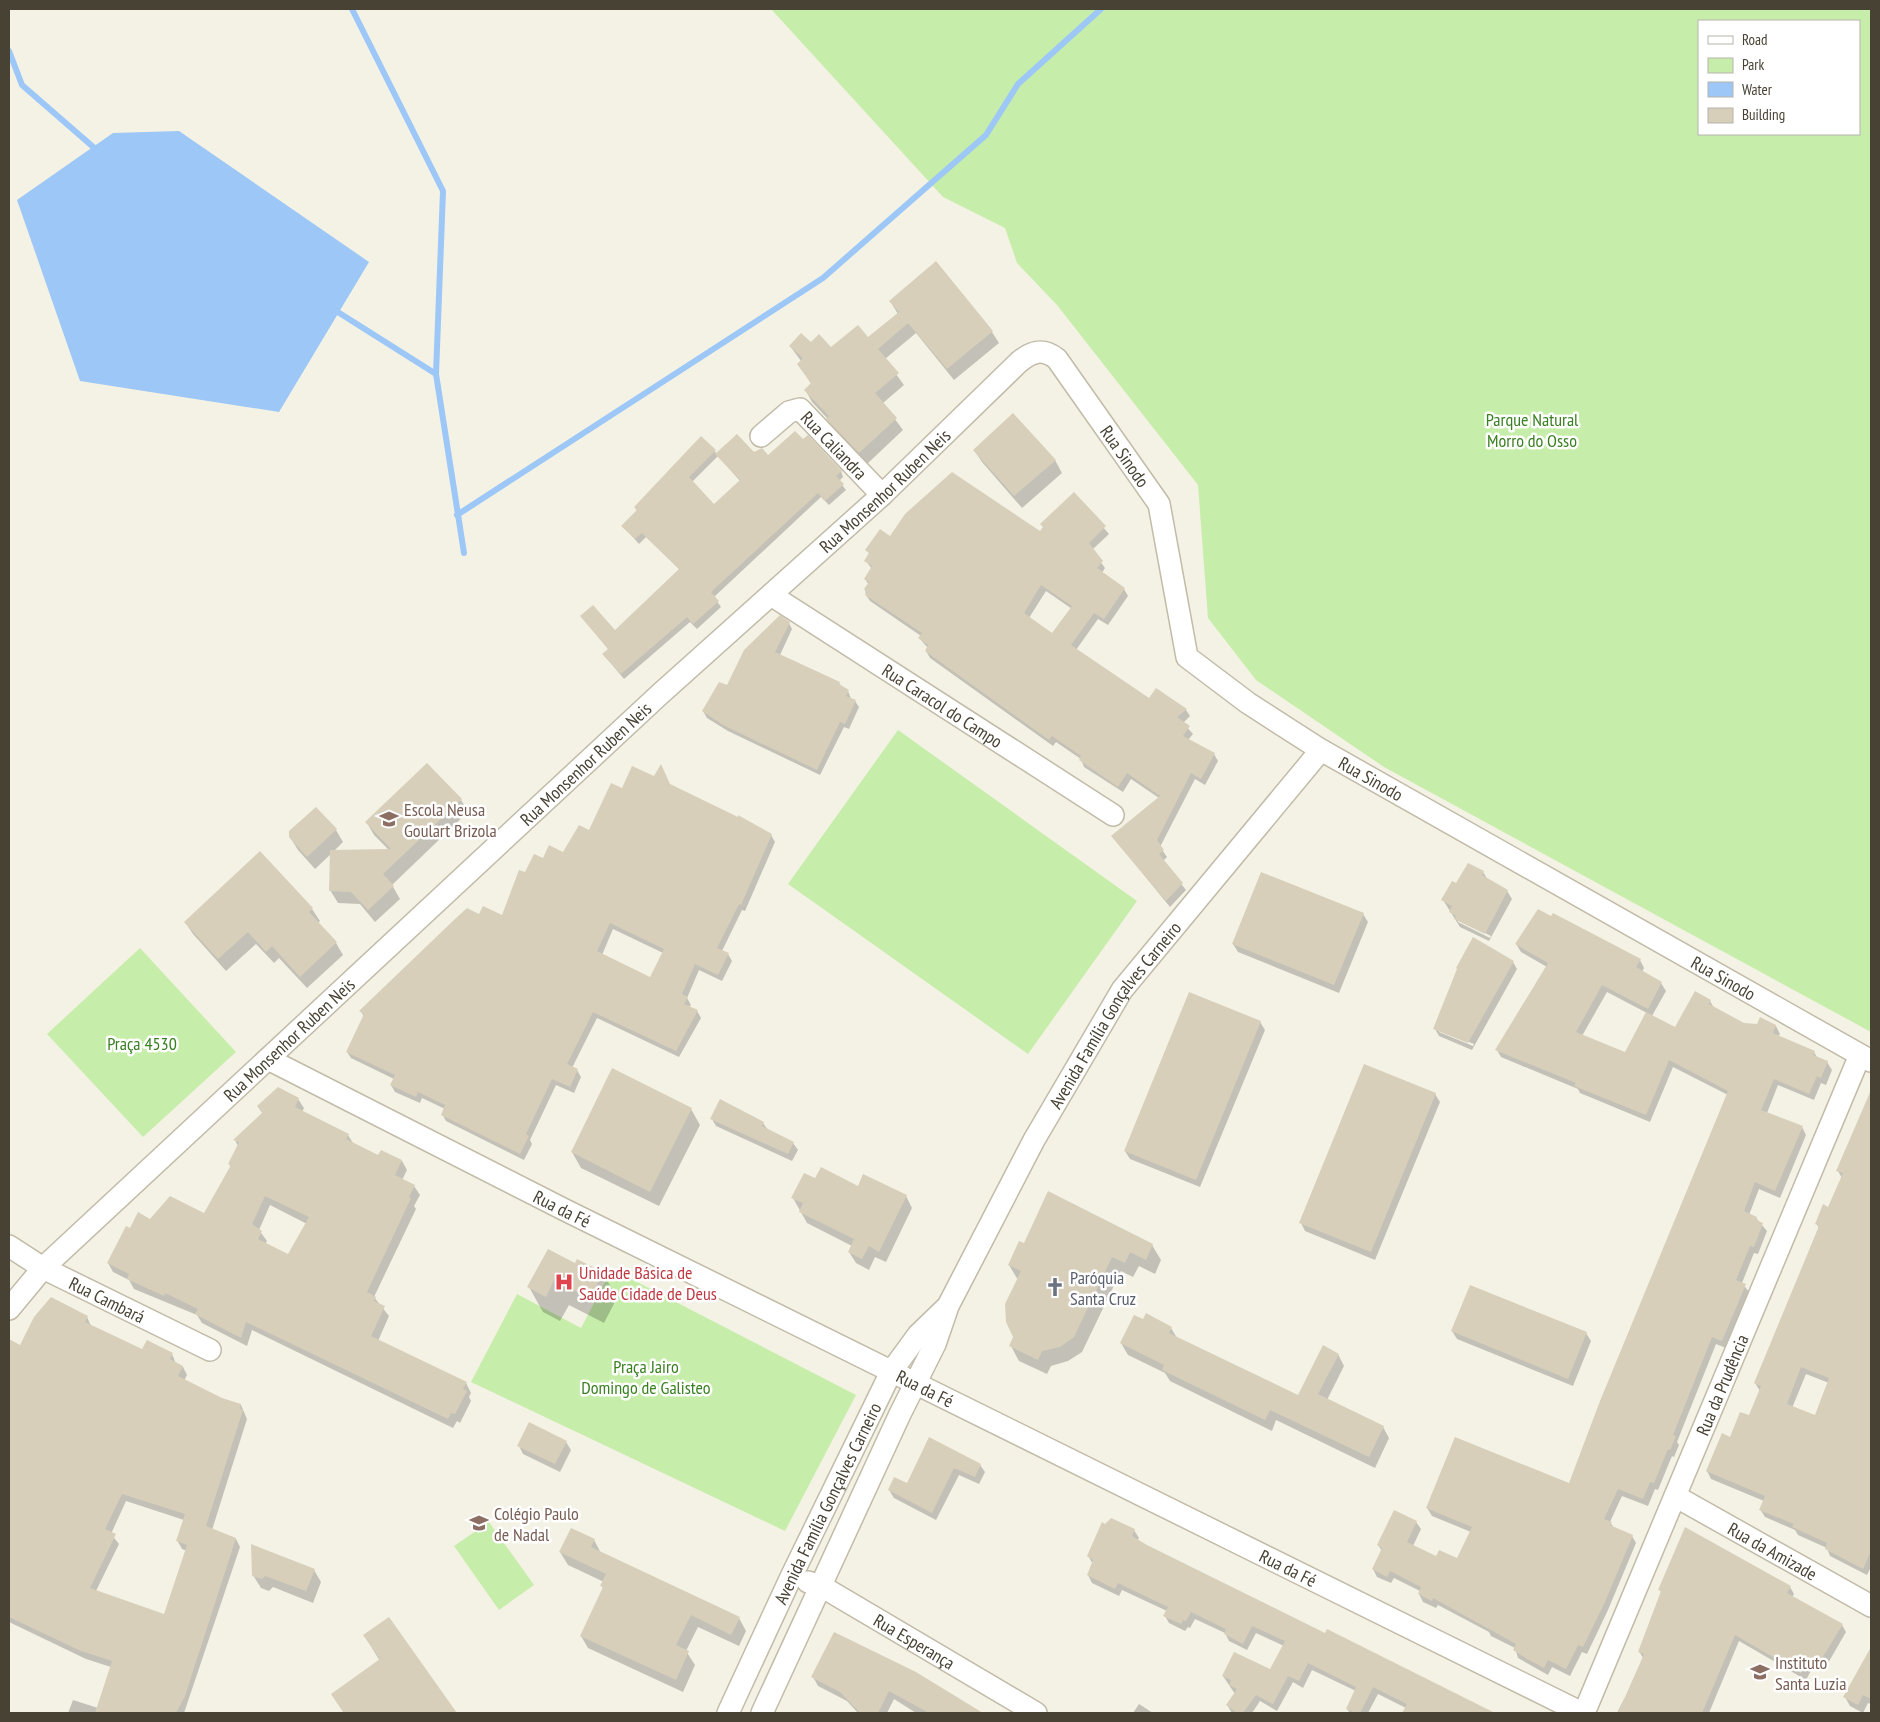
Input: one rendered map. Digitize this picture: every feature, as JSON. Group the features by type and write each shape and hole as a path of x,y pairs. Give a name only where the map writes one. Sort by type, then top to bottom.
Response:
{"street":[{"name":"Rua Monsenhor Ruben Neis","path":"9,1309 43,1268 659,695 882,495 1019,362 1028,354 1040,351"},
{"name":"Rua Sinodo","path":"1040,351 1049,353 1057,359 1159,504 1187,657 1248,703 1321,750 1866,1058"},
{"name":"Rua Caliandra","path":"761,436 788,412 800,409 882,495"},
{"name":"Rua Caracol do Campo","path":"772,595 1113,815"},
{"name":"Avenida Família Gonçalves Carneiro","path":"762,1713 900,1414 935,1344 948,1306 1034,1140 1122,990 1321,750"},
{"name":"Rua da Prudência","path":"1583,1713 1675,1496 1866,1058"},
{"name":"Rua da Fé","path":"268,1060 891,1372 1583,1713"},
{"name":"Rua Cambará","path":"9,1246 43,1268 210,1350"},
{"name":"Avenida Família Gonçalves Carneiro","path":"728,1713 791,1577 891,1372 918,1335 948,1306"},
{"name":"Rua da Amizade","path":"1675,1496 1871,1606"},
{"name":"Rua Esperança","path":"791,1577 820,1586 1036,1713"}],"green space":[{"name":"Parque Natural Morro do Osso","path":"771,9 1871,9 1871,1032 1384,767 1256,680 1208,618 1198,485 1057,305 1017,263 1005,228 943,197"},
{"path":"898,730 1137,901 1028,1054 788,884"},
{"name":"Praça 4530","path":"140,948 236,1052 143,1137 47,1034"},
{"name":"Praça Jairo Domingo de Galisteo","path":"612,1269 856,1395 785,1531 471,1382 517,1294 581,1328"},
{"path":"489,1522 534,1585 499,1610 454,1546"}],"water":[{"path":"179,131 369,262 279,412 80,381 17,200 113,133"}],"building":[{"path":"936,261 993,331 947,369 908,323 878,349 899,373 875,393 897,418 859,453 826,419 829,416 804,390 811,383 797,364 803,358 789,346 801,333 811,342 819,334 831,347 858,325 868,337 899,312 889,301"},
{"path":"1013,413 1056,460 1014,496 973,450"},
{"path":"795,431 803,439 808,435 842,471 836,476 844,484 825,501 818,493 711,592 719,601 693,624 687,617 621,674 602,654 608,649 580,616 593,605 615,630 679,569 642,533 635,539 621,526 637,510 634,507 701,436 716,450 689,477 714,504 740,480 715,454 737,434 754,452 762,448 768,455"},
{"path":"952,472 1040,531 1043,527 1040,524 1074,492 1106,526 1089,543 1103,561 1097,568 1125,588 1104,619 1094,613 1071,645 1149,698 1156,688 1187,709 1177,717 1190,726 1183,736 1215,753 1201,779 1191,773 1157,840 1164,850 1159,854 1183,883 1166,901 1111,836 1160,796 1127,773 1118,787 1079,760 1081,756 1052,736 1049,740 925,651 928,645 918,638 922,633 865,595 867,592 864,589 869,582 864,579 872,566 864,561 869,553 865,550 880,529 890,536 905,514","holes":["1041,585 1072,606 1052,633 1024,613"]},
{"path":"780,615 790,622 775,652 840,682 839,684 849,690 846,696 856,700 845,724 840,722 817,770 723,725 702,711 719,682 727,685 744,650"},
{"path":"427,763 462,799 383,874 394,886 368,910 351,892 329,891 330,850 391,849 365,822"},
{"path":"661,764 670,784 738,817 738,815 772,834 741,905 739,904 717,948 729,953 718,975 695,964 682,994 688,997 684,1004 698,1010 676,1051 593,1012 567,1064 578,1069 570,1087 552,1079 526,1134 529,1136 520,1154 441,1115 445,1105 418,1092 416,1097 390,1085 395,1075 346,1052 364,1014 359,1011 467,908 479,914 483,906 502,915 519,870 525,872 534,854 543,858 549,845 563,852 579,825 589,830 611,783 622,788 632,766 654,776","holes":["610,923 664,949 650,977 597,951"]},
{"path":"316,807 337,829 307,857 289,837 289,831"},
{"path":"260,851 313,908 309,912 337,942 300,977 272,946 266,952 248,932 218,959 184,922"},
{"path":"1468,863 1484,871 1482,875 1508,890 1485,934 1454,919 1456,916 1449,912 1452,906 1441,900 1452,881 1456,883"},
{"path":"1261,872 1364,913 1334,985 1232,944"},
{"path":"1538,909 1551,916 1553,913 1641,959 1636,967 1662,982 1648,1009 1602,985 1576,1032 1625,1052 1646,1012 1675,1027 1695,991 1711,1000 1709,1004 1744,1023 1757,1024 1760,1017 1776,1025 1773,1033 1815,1051 1813,1055 1828,1061 1821,1078 1817,1076 1809,1094 1774,1079 1761,1110 1803,1126 1775,1191 1755,1182 1744,1211 1757,1217 1756,1220 1763,1223 1754,1247 1750,1246 1736,1280 1746,1284 1722,1341 1712,1337 1673,1435 1676,1436 1670,1450 1668,1449 1654,1483 1650,1482 1643,1499 1618,1489 1604,1519 1612,1522 1610,1525 1633,1535 1605,1602 1583,1647 1578,1645 1566,1669 1548,1660 1544,1668 1513,1650 1516,1644 1433,1598 1432,1601 1418,1594 1421,1587 1390,1571 1387,1577 1372,1569 1382,1548 1377,1545 1394,1510 1417,1521 1407,1542 1436,1556 1439,1550 1457,1558 1472,1527 1426,1508 1455,1437 1569,1483 1600,1401 1728,1091 1669,1060 1646,1115 1574,1086 1576,1083 1495,1050 1548,963 1515,944"},
{"path":"1473,937 1514,961 1468,1043 1433,1029 1456,968"},
{"path":"1189,992 1261,1021 1196,1180 1124,1151"},
{"path":"1364,1064 1436,1093 1371,1252 1299,1223"},
{"path":"612,1068 692,1108 650,1192 571,1152"},
{"path":"278,1087 299,1098 295,1107 349,1134 346,1139 378,1155 381,1150 402,1160 395,1175 415,1185 409,1197 411,1198 367,1292 376,1297 374,1301 385,1306 371,1336 467,1382 463,1389 467,1391 455,1414 451,1413 448,1419 246,1322 241,1338 195,1314 198,1309 165,1293 164,1296 127,1279 129,1274 107,1263 126,1226 130,1228 138,1212 150,1219 170,1196 204,1213 231,1165 228,1164 239,1142 233,1140 262,1113 257,1106","holes":["265,1196 309,1217 288,1254 258,1239 262,1231 252,1224"]},
{"path":"1871,1090 1871,1551 1863,1569 1825,1549 1827,1543 1792,1527 1794,1524 1759,1510 1765,1496 1706,1471 1722,1433 1730,1437 1740,1412 1749,1415 1761,1386 1754,1383 1819,1226 1815,1224 1823,1204 1828,1207 1843,1173 1836,1171","holes":["1801,1367 1829,1378 1815,1415 1787,1404"]},
{"path":"720,1099 764,1122 762,1126 794,1142 788,1154 710,1119"},
{"path":"821,1167 858,1186 863,1174 907,1195 879,1252 869,1246 862,1259 848,1252 854,1239 799,1212 803,1203 791,1198 804,1173 815,1178"},
{"name":"Paróquia Santa Cruz","path":"1048,1191 1153,1244 1146,1260 1130,1252 1125,1263 1112,1257 1074,1337 1060,1347 1042,1351 1038,1360 1009,1346 1013,1337 1006,1322 1005,1304 1021,1271 1008,1265 1019,1241 1024,1243"},
{"path":"548,1249 575,1263 577,1259 603,1272 590,1298 554,1280 546,1297 527,1287"},
{"path":"1470,1285 1587,1332 1568,1379 1451,1331"},
{"path":"51,1297 88,1316 85,1322 142,1349 147,1340 173,1353 170,1359 183,1366 178,1376 222,1398 241,1404 240,1409 243,1410 206,1526 236,1538 185,1696 176,1713 95,1713 112,1661 81,1651 9,1617 9,1339 20,1345 34,1317","holes":["122,1494 185,1514 176,1541 187,1545 164,1614 90,1588 116,1534 105,1529"]},
{"path":"1146,1313 1172,1327 1169,1333 1298,1395 1323,1345 1339,1354 1318,1394 1384,1426 1369,1457 1270,1410 1265,1420 1162,1370 1164,1365 1120,1343 1134,1315 1143,1319"},
{"path":"529,1422 567,1441 555,1464 517,1446"},
{"path":"929,1437 981,1464 975,1477 954,1468 932,1513 888,1490 894,1477 907,1483"},
{"path":"1111,1518 1135,1529 1132,1536 1147,1545 1325,1633 1327,1629 1495,1713 1402,1713 1407,1704 1373,1687 1360,1713 1355,1713 1346,1709 1356,1687 1308,1663 1299,1681 1288,1676 1273,1704 1256,1695 1243,1713 1237,1713 1226,1705 1237,1689 1229,1685 1231,1680 1222,1676 1234,1652 1270,1669 1285,1641 1252,1626 1243,1644 1224,1634 1226,1629 1191,1612 1186,1621 1183,1620 1181,1624 1163,1616 1168,1607 1118,1583 1115,1589 1087,1575 1093,1560 1087,1556 1102,1522 1105,1524"},
{"path":"1685,1527 1791,1586 1787,1593 1843,1624 1819,1663 1810,1658 1801,1673 1735,1635 1702,1713 1618,1713 1644,1654 1638,1652 1661,1591 1658,1590"},
{"path":"571,1528 595,1539 591,1547 740,1617 731,1635 691,1615 676,1645 689,1651 676,1680 580,1636 603,1587 600,1586 606,1574 559,1552"},
{"path":"251,1544 315,1569 306,1591 265,1576 262,1579 252,1576"},
{"path":"389,1617 457,1713 344,1713 331,1694 380,1659 363,1635"},
{"path":"834,1632 916,1672 983,1713 929,1713 889,1691 878,1713 860,1713 840,1692 811,1677"},
{"path":"1871,1647 1871,1699 1863,1695 1858,1705 1843,1697"}],"waterway":[{"path":"352,9 443,191 436,374 464,553"},
{"path":"457,515 823,278 986,135 1018,84 1101,9"},
{"path":"9,51 22,85 99,152"},
{"path":"333,309 436,374"}],"place":[{"name":"Escola Neusa Goulart Brizola","path":"389,819"},
{"name":"Unidade Básica de Saúde Cidade de Deus","path":"564,1282"},
{"name":"Paróquia Santa Cruz","path":"1055,1287"},
{"name":"Colégio Paulo de Nadal","path":"479,1523"},
{"name":"Instituto Santa Luzia","path":"1760,1672"}]}
